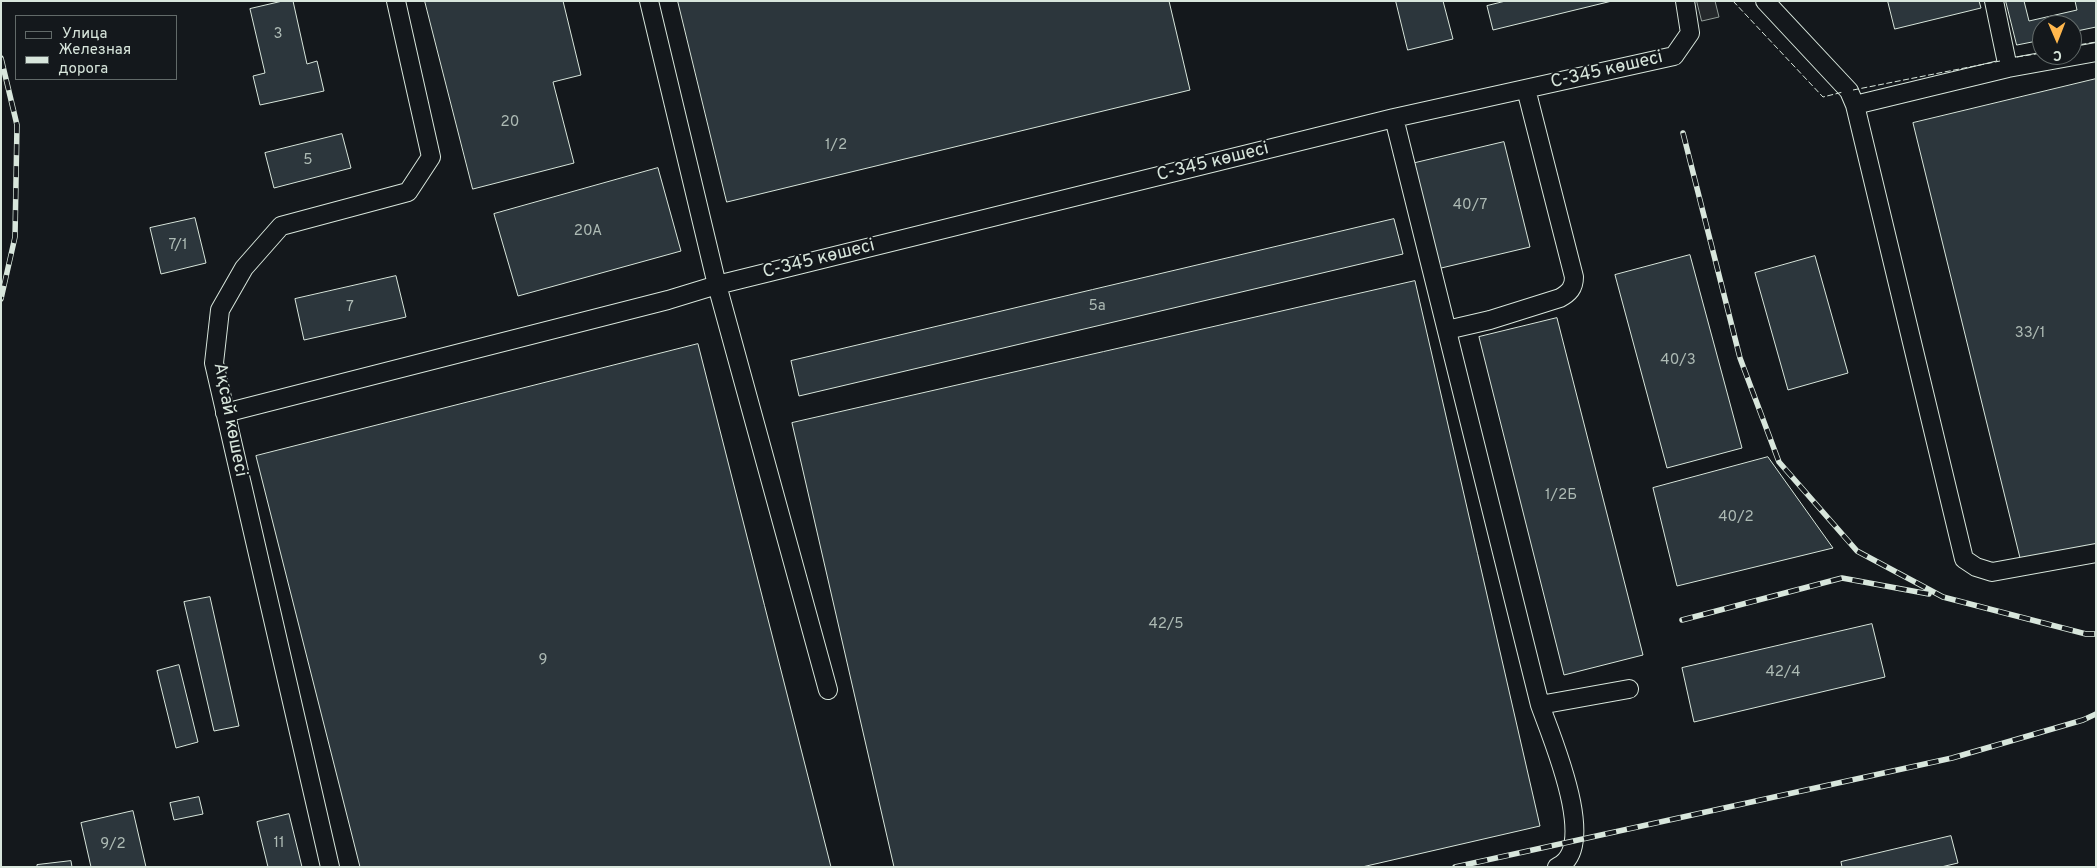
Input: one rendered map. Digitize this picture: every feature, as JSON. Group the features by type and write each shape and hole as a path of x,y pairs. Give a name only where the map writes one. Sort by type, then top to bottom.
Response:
{"lane":[{"name":"Ақсай көшесі","path":"330,867 214,363 220,310 244,268 281,226 408,192 431,157 396,1"},
{"path":"649,1 718,284 828,690"},
{"name":"С-345 көшесі","path":"225,413 668,300 718,284 753,277 1394,118 1674,56 1690,32 1685,1"},
{"path":"1765,1 1849,91 1855,106 1964,559 1976,567 1992,572 2096,553"},
{"path":"1994,1 2008,68"},
{"path":"1855,106 2008,68 2096,52"},
{"path":"1447,330 1490,320 1560,298 1567,294 1574,286 1574,277 1526,89"},
{"path":"1394,118 1540,705 1568,787 1574,821 1574,848 1564,864 1557,867"},
{"path":"1540,705 1629,689"}],"shaded area":[{"path":"1697,1 1715,1 1719,17 1702,21"}],"building":[{"path":"283,1 293,1 307,64 317,61 324,91 260,105 253,76 265,73 250,9"},
{"path":"425,1 563,1 581,75 553,82 574,163 473,189"},
{"path":"678,1 1169,1 1190,90 727,202"},
{"path":"1396,1 1443,1 1453,39 1408,50"},
{"path":"1506,1 1612,1 1493,30 1487,6"},
{"path":"1888,1 1979,1 1981,8 1895,29"},
{"path":"2006,1 2024,1 2029,21 2032,20 2032,42 2017,45"},
{"path":"2075,1 2096,1 2096,27 2082,30 2082,15 2055,15 2077,10"},
{"path":"2096,79 2096,544 2021,562 1913,123"},
{"path":"342,134 351,168 274,188 265,153"},
{"path":"1504,142 1530,247 1437,269 1411,164"},
{"path":"658,168 681,251 518,296 494,214"},
{"path":"195,218 206,263 161,274 150,228"},
{"path":"1394,219 1403,254 799,396 791,361"},
{"path":"1690,255 1742,448 1667,468 1615,275"},
{"path":"1815,256 1848,373 1788,390 1755,273"},
{"path":"396,276 406,317 304,340 295,299"},
{"path":"1415,281 1540,826 1362,867 894,867 792,423"},
{"path":"1557,318 1643,655 1564,675 1479,337"},
{"path":"698,344 831,867 360,867 256,456"},
{"path":"1768,457 1833,548 1677,586 1653,488"},
{"path":"210,597 239,726 214,731 184,602"},
{"path":"1872,624 1885,677 1694,722 1682,668"},
{"path":"179,665 198,742 176,748 157,671"},
{"path":"199,797 203,814 174,820 170,803"},
{"path":"133,811 146,867 91,867 81,823"},
{"path":"289,814 302,867 268,867 257,822"},
{"path":"1951,836 1958,863 1941,867 1842,867 1841,862"},
{"path":"71,861 72,867 37,867 37,865"}],"railway":[{"path":"1,58 17,125 15,237 1,299"},
{"path":"1683,133 1740,358 1779,462 1857,551 1943,597 2086,634 2096,634"},
{"path":"1682,620 1842,578 1929,594"},
{"path":"1455,867 1952,758 2083,720 2096,714"}],"fence":[{"path":"1733,1 1823,97 1843,92"},
{"path":"2082,44 2096,42"},
{"path":"2017,57 2032,55"},
{"path":"1853,90 2000,61"}]}
